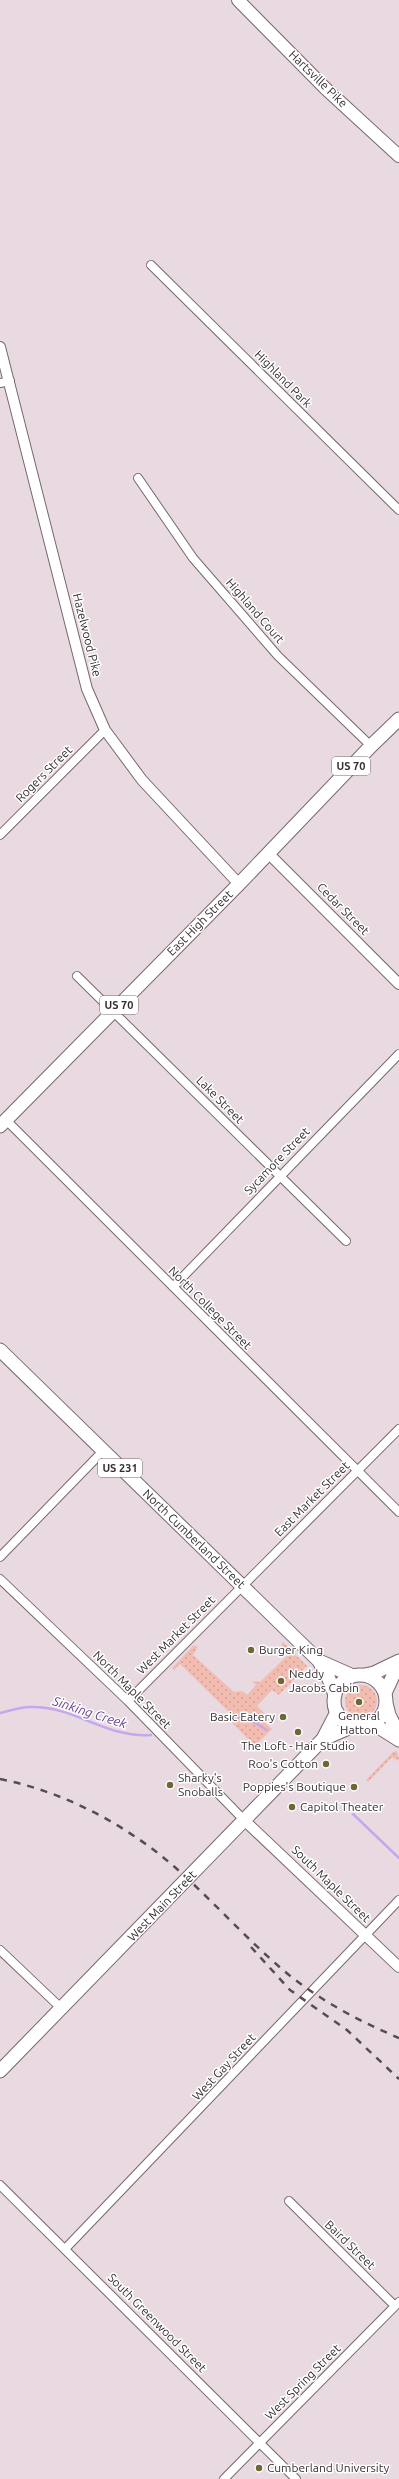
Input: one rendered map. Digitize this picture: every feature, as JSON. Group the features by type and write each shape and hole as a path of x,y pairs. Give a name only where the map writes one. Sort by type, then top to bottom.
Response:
{"main road":[{"name":"Hartsville Pike","path":"238,0 326,89 399,156"},
{"name":"East High Street","path":"3,1123 239,884 371,746 399,719"},
{"name":"North Cumberland Street","path":"0,1350 319,1661 329,1679 335,1695"},
{"name":"North Cumberland Street","path":"319,1661 359,1676"},
{"path":"335,1695 341,1683 359,1676 374,1673 399,1662"},
{"path":"367,1726 380,1718 399,1662"},
{"name":"US 231","path":"359,1676 375,1679 386,1698"},
{"name":"US 231","path":"335,1695 337,1712"},
{"path":"386,1698 389,1715 399,1735"},
{"path":"337,1712 343,1721 353,1726 380,1728 399,1740"},
{"name":"West Main Street","path":"0,2071 323,1739 337,1712"},
{"name":"West Main Street","path":"323,1739 353,1726"}],"street":[{"name":"Highland Park","path":"151,265 399,510"},
{"name":"Hazelwood Pike","path":"0,347 5,382 87,689 105,730 142,780 239,884"},
{"name":"Highland Court","path":"138,478 193,558 278,656 371,746"},
{"name":"Rogers Street","path":"0,835 105,730"},
{"name":"Cedar Street","path":"268,853 399,984"},
{"name":"Lake Street","path":"77,976 346,1241"},
{"name":"Sycamore Street","path":"173,1287 399,1054"},
{"name":"North College Street","path":"3,1123 173,1287 399,1512"},
{"name":"East Market Street","path":"242,1585 399,1429"},
{"path":"0,1557 103,1451"},
{"name":"North Maple Street","path":"0,1579 128,1701 244,1820"},
{"name":"West Market Street","path":"128,1701 242,1585"},
{"name":"South Maple Street","path":"244,1820 399,1967"},
{"name":"West Gay Street","path":"65,2250 399,1900"},
{"path":"0,1950 61,2008"},
{"name":"South Greenwood Street","path":"0,2185 296,2479"},
{"name":"Baird Street","path":"288,2201 397,2304"},
{"name":"West Spring Street","path":"224,2479 397,2304"}],"shaded area":[{"path":"283,1642 307,1666 279,1695 272,1690 257,1706 265,1714 261,1719 272,1729 255,1746 232,1723 238,1721 180,1664 174,1670 172,1668 194,1645 198,1647 193,1655 234,1692 242,1691 247,1695 256,1685 252,1681 260,1682 290,1653 281,1645"},
{"path":"358,1685 364,1685 373,1689 377,1701 373,1713 364,1717 358,1717 349,1713 345,1704 345,1698 349,1689"},
{"path":"397,1751 399,1759 397,1761 392,1757 368,1782 366,1780 393,1752"}],"waterway":[{"name":"Sinking Creek","path":"0,1713 26,1707 46,1708 62,1711 119,1732 134,1735 151,1735"},
{"name":"Sinking Creek","path":"229,1717 245,1717 267,1730"},
{"name":"Sinking Creek","path":"353,1814 399,1858"}],"railway":[{"path":"0,1779 48,1792 94,1812 137,1838 177,1869 274,1962 302,1985 342,2010 399,2038"},
{"path":"251,1947 290,1990 347,2030 399,2079"}],"place":[{"name":"Burger King","path":"251,1650"},
{"name":"Neddy Jacobs Cabin","path":"281,1681"},
{"name":"General Hatton","path":"359,1702"},
{"name":"Basic Eatery","path":"283,1717"},
{"name":"The Loft - Hair Studio","path":"298,1732"},
{"name":"Roo's Cotton","path":"326,1764"},
{"name":"Sharky's Snoballs","path":"170,1785"},
{"name":"Poppies's Boutique","path":"354,1787"},
{"name":"Capitol Theater","path":"292,1807"},
{"name":"Cumberland University","path":"259,2468"}]}
